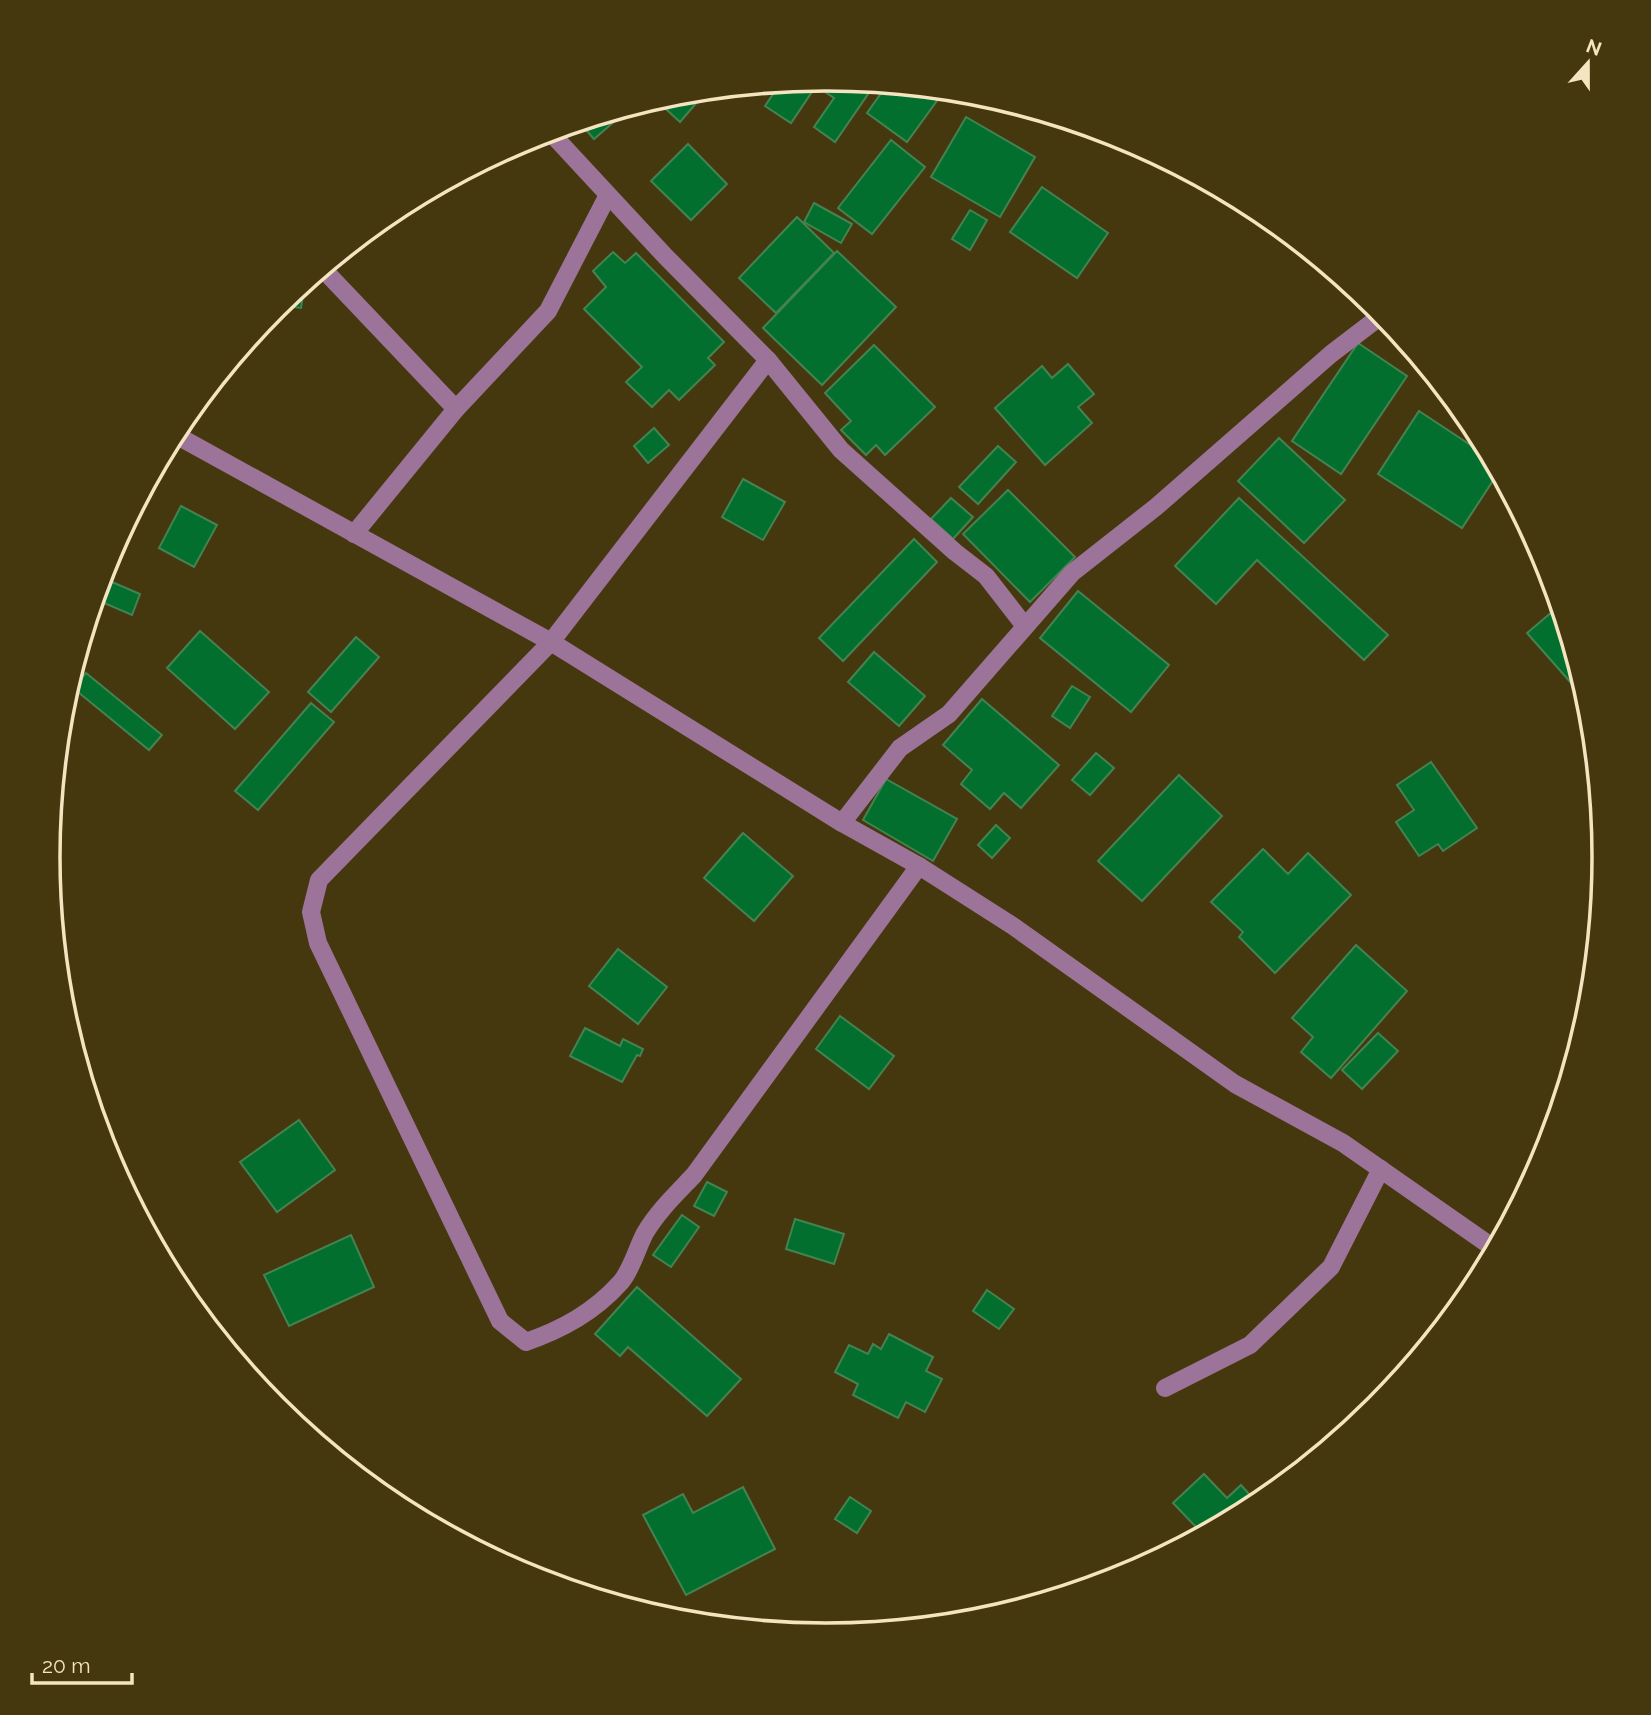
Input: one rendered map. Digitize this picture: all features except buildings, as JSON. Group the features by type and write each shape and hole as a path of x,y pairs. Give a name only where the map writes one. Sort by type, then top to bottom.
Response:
{"street":[{"path":"558,140 768,360 841,450 955,552 986,576 1024,625"},
{"path":"354,534 456,409 548,311 608,195"},
{"path":"329,275 456,409"},
{"path":"842,823 900,748 949,714 1024,625 1101,548 1156,507 1321,363 1373,322"},
{"path":"768,360 551,642 319,880 311,912 318,943 500,1321 526,1342 564,1329 595,1307 623,1280 646,1232 667,1203 694,1175 919,866"},
{"path":"184,440 551,642 842,823 919,866 1013,926 1236,1084 1343,1143 1487,1244"},
{"path":"1165,1388 1250,1345 1331,1267 1381,1169"}]}
